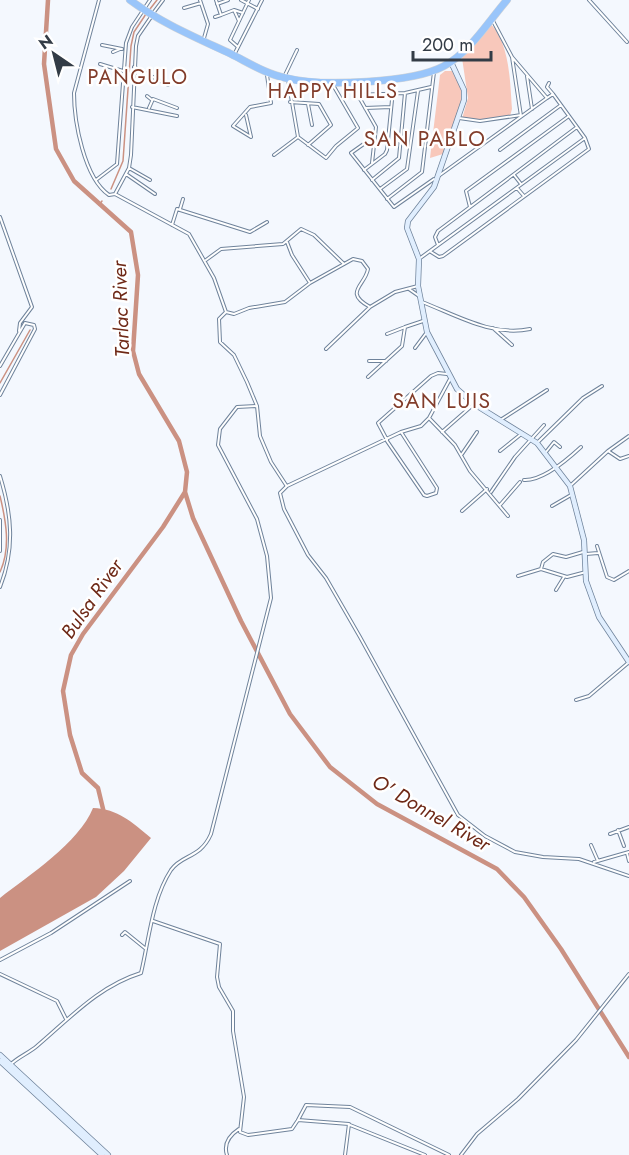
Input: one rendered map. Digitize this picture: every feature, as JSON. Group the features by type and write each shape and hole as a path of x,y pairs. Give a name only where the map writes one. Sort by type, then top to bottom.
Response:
{"highway":[{"path":"130,0 152,15 266,72 286,78 332,81 394,80 434,71 451,62 507,0"}],"street":[{"path":"99,0 74,100 86,161 102,190 109,195 115,194 189,234 206,260 226,312"},
{"path":"96,180 117,164 124,49 132,27 150,0"},
{"path":"115,194 129,168 134,67 138,36 163,0"},
{"path":"221,15 216,2 228,0"},
{"path":"241,0 258,9"},
{"path":"234,56 262,0"},
{"path":"588,0 627,42"},
{"path":"184,8 200,1 208,24 203,41"},
{"path":"238,47 230,40 248,2"},
{"path":"215,17 234,10 243,13"},
{"path":"234,10 239,21"},
{"path":"491,19 512,57 547,98"},
{"path":"102,45 124,49"},
{"path":"113,52 124,49"},
{"path":"297,50 286,78 298,137 326,158 336,146 358,128 334,91 332,81"},
{"path":"512,57 521,116"},
{"path":"451,62 465,93 459,118 432,191 408,220 407,228 419,259 418,286 424,320 427,332 456,389 474,404 502,419 537,443 557,466 574,493 585,553 586,573 599,617 629,662 589,696 576,700"},
{"path":"100,64 123,71"},
{"path":"134,67 168,85"},
{"path":"387,199 422,172 434,71"},
{"path":"246,115 251,137 233,127 236,120 246,115 250,107 271,103 266,72"},
{"path":"527,76 532,109"},
{"path":"364,170 387,150 394,80"},
{"path":"349,81 376,125 372,164"},
{"path":"431,252 439,257 443,256 589,149 585,138 547,87 549,83"},
{"path":"357,95 418,92 432,87"},
{"path":"380,189 407,169 409,164 418,92"},
{"path":"372,180 399,158 405,93"},
{"path":"375,136 351,153 396,207 553,94"},
{"path":"147,96 152,100 177,108"},
{"path":"149,108 152,100"},
{"path":"290,102 319,104 331,124 308,145"},
{"path":"308,103 312,125"},
{"path":"500,150 561,105"},
{"path":"132,107 149,108 177,116"},
{"path":"365,108 391,107"},
{"path":"459,118 480,121 521,116"},
{"path":"470,207 466,191 569,116"},
{"path":"439,245 436,233 577,127"},
{"path":"274,154 298,137"},
{"path":"419,259 585,138"},
{"path":"129,168 150,180"},
{"path":"126,174 155,194"},
{"path":"514,174 521,184"},
{"path":"517,188 524,196"},
{"path":"172,225 183,199"},
{"path":"172,207 250,232 267,222"},
{"path":"0,217 32,308 20,323 19,332"},
{"path":"206,260 221,249 283,244 299,230 305,230 344,264"},
{"path":"287,240 291,255 310,283"},
{"path":"226,312 234,314 249,308 285,303 310,283 357,259 368,269 357,291 358,297 370,307"},
{"path":"326,349 370,307 395,292 418,286"},
{"path":"409,289 421,299 455,318 508,333 530,329"},
{"path":"226,312 219,319 220,342 234,355 257,406 260,436 271,462 287,486"},
{"path":"387,334 424,320"},
{"path":"0,366 27,322 36,327 2,383 0,395"},
{"path":"368,377 403,342 405,327"},
{"path":"493,328 512,345"},
{"path":"414,348 427,332"},
{"path":"369,361 386,361"},
{"path":"401,432 438,490 432,495 424,495 386,440 378,423 431,376 438,373 449,376"},
{"path":"449,376 429,418 421,426 401,432 287,486 281,490 280,499 306,553 326,578 360,637 454,810 476,829 515,852 593,862 629,876"},
{"path":"537,443 583,398 602,386"},
{"path":"502,419 547,390"},
{"path":"442,432 474,404"},
{"path":"9,1067 36,1047 92,998 127,977 141,973 159,896 172,868 203,850 211,834 271,598 267,555 257,519 218,445 220,429 240,405 257,406"},
{"path":"429,418 462,454 470,471 491,492 508,516"},
{"path":"491,492 530,439 544,425"},
{"path":"462,454 477,432"},
{"path":"500,451 522,433"},
{"path":"570,486 608,451 629,436"},
{"path":"546,453 554,442 560,447"},
{"path":"524,480 532,479 557,466 580,447"},
{"path":"608,451 620,459 629,456"},
{"path":"0,476 8,503 11,530 9,554 0,587"},
{"path":"500,505 520,482"},
{"path":"462,511 487,489"},
{"path":"552,506 574,493"},
{"path":"0,520 0,551"},
{"path":"597,546 603,573 610,579 614,580 629,572"},
{"path":"541,569 543,562 553,554 566,557 598,553"},
{"path":"518,576 541,569 555,571 564,577 586,573"},
{"path":"556,590 564,577"},
{"path":"610,834 629,827"},
{"path":"618,830 624,846"},
{"path":"591,845 598,861"},
{"path":"593,862 628,853 629,861"},
{"path":"0,960 45,936 130,881"},
{"path":"153,921 220,944 219,987 233,1011 233,1031 244,1097 239,1129 231,1134 226,1143 227,1155"},
{"path":"122,934 125,932 132,936 147,949"},
{"path":"0,974 57,1001 66,1019"},
{"path":"461,1155 477,1134 565,1052 629,974"},
{"path":"1,1060 108,1155"},
{"path":"9,1067 102,1155"},
{"path":"239,1129 248,1135 292,1129 306,1105 350,1107 449,1155"},
{"path":"298,1119 349,1124 425,1155"},
{"path":"345,1155 349,1124"}],"shaded area":[{"path":"491,24 502,42 505,53 512,109 510,116 468,121 462,119 468,98 462,58"},
{"path":"445,71 452,71 463,92 461,106 443,154 430,158 440,75"},
{"path":"93,808 117,814 151,838 124,871 96,897 0,951 0,898 65,846 77,834"}],"waterway":[{"name":"O' Donnel River","path":"48,0 44,64 56,149 74,181 131,232 138,275 133,351 139,374 179,441 187,472 185,492 193,518 241,621 290,714 330,767 377,804 497,869 524,897 561,949 629,1057"},
{"path":"150,9 157,0"},
{"path":"111,189 123,161 131,46 134,32 146,14"},
{"name":"Tarlac River","path":"99,205 102,201"},
{"path":"0,383 30,330"},
{"name":"Bulsa River","path":"104,813 98,788 82,773 70,735 63,691 71,655 83,634 163,527 185,492"},
{"path":"0,496 6,525 5,554 0,572"}],"district":[{"name":"PANGULO","path":"138,77"},
{"name":"HAPPY HILLS","path":"333,91"},
{"name":"SAN PABLO","path":"425,139"},
{"name":"SAN LUIS","path":"442,401"}]}
